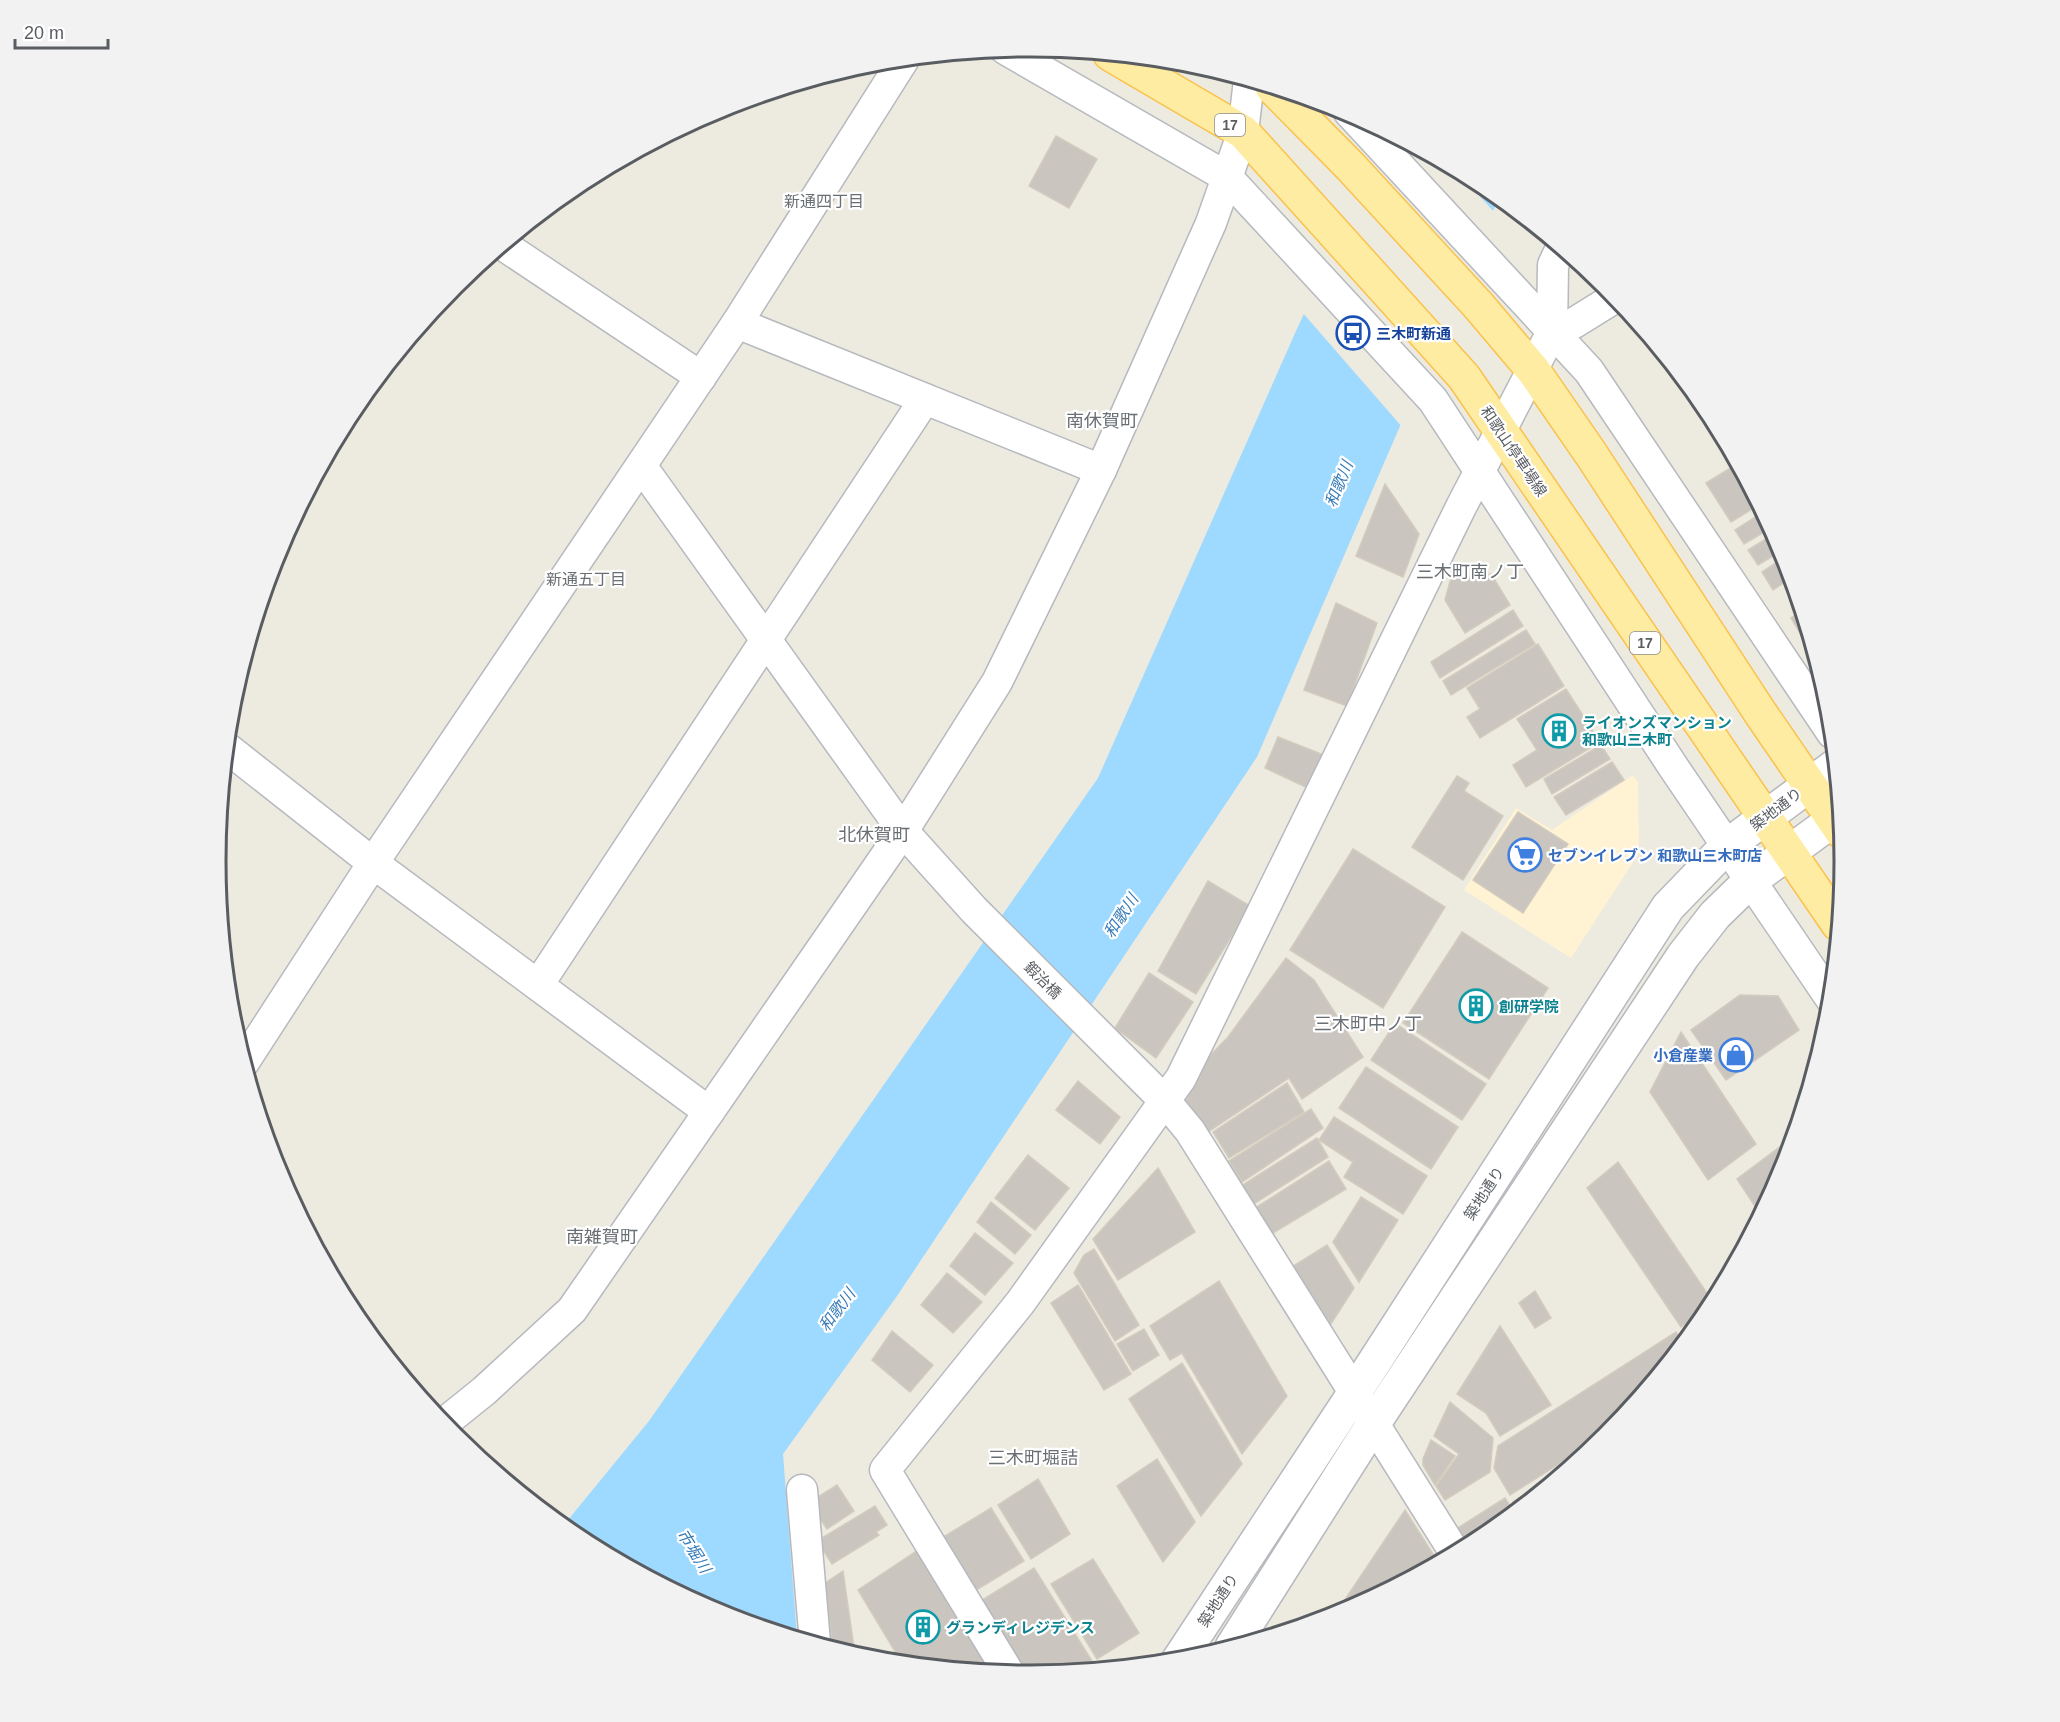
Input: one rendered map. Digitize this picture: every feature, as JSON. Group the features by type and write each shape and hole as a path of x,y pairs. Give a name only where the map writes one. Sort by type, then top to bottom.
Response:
{"main road":[{"name":"和歌山停車場線","path":"1125,63 1243,132 1325,226 1464,377 1832,915"},
{"path":"1283,99 1350,166 1478,305 1533,370 1592,454 1761,714 1822,775 1832,803"}],"street":[{"path":"1020,57 1227,177 1433,400 1750,881 1824,988"},
{"path":"249,1054 373,863 737,323 897,68"},
{"path":"450,1418 484,1391 572,1310 903,831 997,682 1101,470 1210,223 1243,132 1248,87"},
{"path":"1366,131 1589,371 1821,716"},
{"path":"509,249 701,377"},
{"path":"1004,1664 885,1470 1020,1303 1181,1078 1480,471 1552,332 1553,265 1558,255"},
{"path":"1552,332 1574,323 1608,302"},
{"path":"737,323 1101,470"},
{"path":"538,985 925,399"},
{"name":"鍜治橋","path":"642,467 903,831 974,910 1166,1101 1190,1131 1451,1546"},
{"path":"233,753 373,863 709,1112"},
{"name":"築地通り","path":"1185,1650 1668,907 1727,846 1822,775"},
{"path":"1238,1638 1374,1423 1683,956 1715,915 1750,881 1833,825"},
{"path":"802,1490 814,1636"}],"shaded area":[{"path":"1633,775 1638,782 1639,853 1571,958 1464,890 1516,808 1552,830"}],"water":[{"path":"1385,140 1432,165 1495,206 1257,757 897,1296 783,1454 796,1630 722,1604 674,1582 628,1557 568,1519 649,1421 1098,778 1296,331"}],"pier":[{"path":"1382,138 1475,191 1495,213 1403,428 1302,312"}],"building":[{"path":"1056,136 1097,159 1069,208 1029,186"},
{"path":"1731,468 1753,509 1731,522 1706,483"},
{"path":"1385,484 1419,534 1403,577 1356,556"},
{"path":"1756,516 1764,532 1744,544 1735,530"},
{"path":"1766,539 1774,555 1758,565 1748,550"},
{"path":"1776,563 1784,583 1773,590 1762,572"},
{"path":"1491,574 1510,605 1465,633 1445,600 1451,578"},
{"path":"1336,603 1377,623 1347,706 1304,690"},
{"path":"1513,610 1523,626 1440,678 1431,662"},
{"path":"1795,615 1801,635 1791,618"},
{"path":"1526,630 1535,644 1451,695 1443,681"},
{"path":"1538,644 1564,686 1480,738 1467,717 1480,709 1467,688"},
{"name":"ライオンズマンション 和歌山三木町","path":"1566,689 1600,742 1526,787 1513,765 1537,750 1517,719"},
{"path":"1278,737 1326,756 1310,789 1265,768"},
{"path":"1601,745 1610,759 1552,794 1544,779"},
{"path":"1612,762 1624,780 1566,815 1554,797"},
{"path":"1457,776 1469,783 1464,791 1503,816 1463,880 1412,847"},
{"name":"セブンイレブン 和歌山三木町店","path":"1518,812 1568,844 1523,913 1473,880"},
{"path":"1353,849 1445,907 1383,1008 1290,950"},
{"path":"1208,881 1250,906 1196,994 1158,971"},
{"name":"創研学院","path":"1462,932 1548,988 1489,1079 1403,1023"},
{"path":"1286,958 1314,980 1363,1057 1302,1099 1289,1078 1205,1134 1185,1104 1199,1067 1228,1037"},
{"path":"1149,973 1193,1002 1156,1058 1115,1028"},
{"name":"小倉産業","path":"1740,995 1778,996 1799,1030 1726,1080 1691,1030"},
{"path":"1395,1023 1486,1084 1462,1120 1371,1060"},
{"path":"1681,1032 1756,1144 1708,1180 1650,1092"},
{"path":"1366,1067 1458,1127 1431,1169 1339,1108"},
{"path":"1078,1081 1120,1117 1100,1144 1056,1110"},
{"path":"1287,1083 1304,1112 1229,1158 1213,1132"},
{"path":"1311,1109 1323,1128 1242,1182 1229,1161"},
{"path":"1334,1117 1427,1176 1403,1214 1344,1177 1353,1162 1319,1140"},
{"path":"1317,1138 1328,1157 1249,1207 1238,1188"},
{"path":"1781,1146 1756,1207 1737,1179"},
{"path":"1028,1155 1069,1188 1035,1230 995,1198"},
{"path":"1329,1161 1346,1189 1268,1236 1252,1210"},
{"path":"1618,1162 1707,1294 1689,1321 1681,1327 1587,1188"},
{"path":"1158,1168 1195,1232 1118,1280 1093,1239"},
{"path":"1361,1197 1398,1220 1359,1282 1333,1242"},
{"path":"991,1202 1031,1235 1015,1254 977,1222"},
{"path":"975,1233 1013,1263 985,1295 950,1266"},
{"path":"1327,1245 1354,1288 1325,1333 1287,1270"},
{"path":"1094,1249 1139,1325 1115,1341 1074,1273 1084,1255"},
{"path":"947,1273 982,1302 953,1333 921,1305"},
{"path":"1219,1281 1287,1396 1242,1454 1182,1353 1170,1360 1150,1326"},
{"path":"1078,1285 1131,1374 1104,1390 1051,1303"},
{"path":"1535,1291 1551,1318 1535,1328 1519,1303"},
{"path":"1500,1326 1551,1405 1500,1436 1486,1413 1457,1394"},
{"path":"1144,1329 1159,1355 1133,1371 1117,1344"},
{"path":"892,1331 933,1365 910,1392 872,1360"},
{"path":"1676,1332 1678,1336 1599,1430 1562,1463 1510,1495 1494,1468 1498,1446"},
{"path":"1182,1363 1242,1464 1201,1516 1129,1399"},
{"path":"1450,1402 1493,1438 1490,1472 1445,1500 1436,1486 1459,1454 1434,1436"},
{"path":"1431,1440 1455,1456 1435,1485 1423,1465 1423,1459"},
{"path":"1157,1459 1195,1522 1163,1562 1117,1486"},
{"path":"1038,1479 1070,1534 1031,1559 998,1505"},
{"path":"837,1485 854,1511 827,1529 819,1517 818,1497"},
{"path":"1505,1498 1510,1506 1459,1541 1453,1531"},
{"path":"875,1506 887,1525 876,1532 879,1535 832,1564 817,1541"},
{"path":"991,1508 1024,1561 973,1592 940,1539"},
{"path":"1405,1510 1434,1556 1344,1601"},
{"name":"グランディレジデンス","path":"918,1550 988,1663 896,1654 858,1590"},
{"path":"1093,1559 1139,1633 1097,1659 1051,1584"},
{"path":"1034,1568 1092,1661 1018,1665 979,1602"},
{"path":"843,1571 854,1645 832,1640 825,1583"}],"place":[{"name":"三木町新通","path":"1353,333"},
{"name":"ライオンズマンション 和歌山三木町","path":"1559,731"},
{"name":"セブンイレブン 和歌山三木町店","path":"1525,855"},
{"name":"創研学院","path":"1476,1006"},
{"name":"小倉産業","path":"1736,1055"},
{"name":"グランディレジデンス","path":"923,1627"}],"district":[{"name":"新通四丁目","path":"824,201"},
{"name":"南休賀町","path":"1102,421"},
{"name":"三木町南ノ丁","path":"1470,572"},
{"name":"新通五丁目","path":"586,579"},
{"name":"北休賀町","path":"874,835"},
{"name":"三木町中ノ丁","path":"1368,1024"},
{"name":"南雑賀町","path":"602,1237"},
{"name":"三木町堀詰","path":"1033,1458"}],"water label":[{"name":"和歌川","path":"1339,484"},
{"name":"和歌川","path":"1121,916"},
{"name":"和歌川","path":"837,1310"},
{"name":"市堀川","path":"694,1551"}]}
